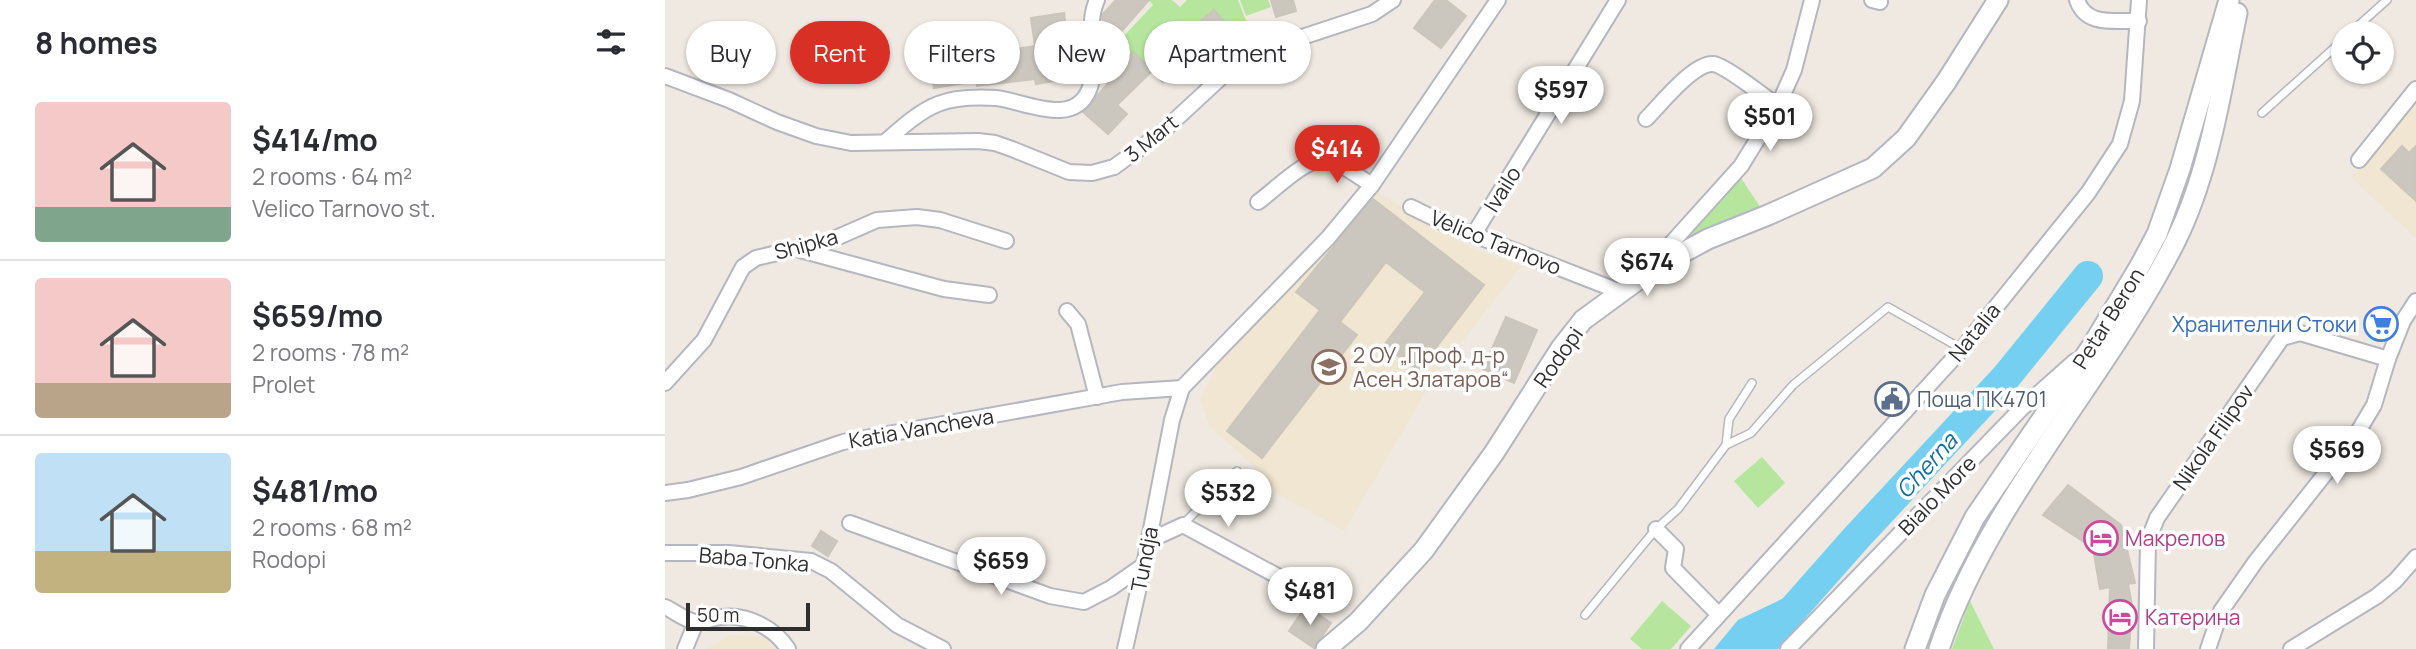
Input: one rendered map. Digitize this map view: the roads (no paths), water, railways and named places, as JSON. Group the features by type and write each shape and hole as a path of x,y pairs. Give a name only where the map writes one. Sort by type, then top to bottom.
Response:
{"main road":[{"name":"Rodopi","path":"1333,645 1358,622 1424,550 1494,453 1561,348 1583,320 1654,268 1708,239 1873,168 1906,138 1999,0"},
{"name":"Petar Beron","path":"1915,649 1935,595 1990,492 2092,346 2157,234 2180,169 2229,0"},
{"name":"Petar Beron","path":"1939,649 1967,580 2010,504 2115,344 2175,242 2212,135 2240,0"},
{"path":"1990,492 2010,504"}],"street":[{"path":"885,142 912,119 938,104 968,98 998,98 1054,111 1073,108 1088,92 1093,71 1091,27 1097,0"},
{"name":"3 Mart","path":"665,76 816,136 851,143 995,143 1069,172 1092,173 1114,167 1138,152 1228,71 1257,52 1362,18 1393,0"},
{"path":"1182,388 1328,238 1372,185 1498,0"},
{"name":"Ivailo","path":"1474,234 1618,0"},
{"path":"1654,268 1668,247 1741,166 1778,106 1794,70 1812,0"},
{"path":"2077,0 2087,16 2097,20 2139,20"},
{"name":"Natalia","path":"1688,649 1962,349 2088,193 2120,144 2132,101 2139,0"},
{"path":"1646,119 1696,68 1714,64 1778,106"},
{"path":"2359,160 2416,89"},
{"path":"1258,202 1307,163 1328,160 1372,185"},
{"name":"Velico Tarnovo","path":"1411,207 1621,292"},
{"name":"Shipka","path":"665,383 704,340 743,267 756,258 829,241 877,220 917,218 963,226 1006,241"},
{"path":"797,250 944,289 989,295"},
{"path":"2208,649 2221,611 2256,561 2356,435 2374,405 2403,321 2416,301"},
{"path":"1067,311 1078,324 1097,397"},
{"name":"Nikola Filipov","path":"2146,649 2148,541 2157,517 2282,338 2300,334 2388,359"},
{"name":"Bialo More","path":"1788,649 2021,409 2092,346"},
{"name":"Katia Vancheva","path":"665,492 688,490 741,477 843,442 1122,392 1182,388"},
{"name":"Tundja","path":"1125,649 1172,420 1182,388"},
{"path":"850,523 1050,596 1084,601 1111,588 1144,565"},
{"path":"1148,541 1183,525 1305,590"},
{"path":"1656,529 1676,549 1673,568 1718,614"},
{"name":"Baba Tonka","path":"665,553 729,553 811,561 831,570 897,625 943,649"},
{"path":"2291,649 2377,596 2395,581 2416,556"},
{"path":"665,607 696,622 721,617 740,617 758,623 781,638 788,649"},
{"path":"685,649 696,622"}],"lane":[{"path":"2363,21 2387,0"},
{"path":"2262,113 2331,51"},
{"path":"1585,615 1656,529 1678,509 1726,445 1751,433 1793,385 1888,307 1962,349"},
{"path":"1726,445 1729,419 1752,383"},
{"path":"1183,525 1237,471"}],"water":[{"path":"1786,597 1750,649 1714,649 1738,620"}],"waterway":[{"name":"Cherna","path":"1758,649 1857,537 2006,377 2088,276"}],"place":[{"name":"Хранителни Стоки","path":"2381,324"},
{"name":"2 ОУ „Проф. д-р Асен Златаров“","path":"1329,367"},
{"name":"Поща ПК4701","path":"1892,399"},
{"name":"Макрелов","path":"2101,538"},
{"name":"Катерина","path":"2120,617"}]}
